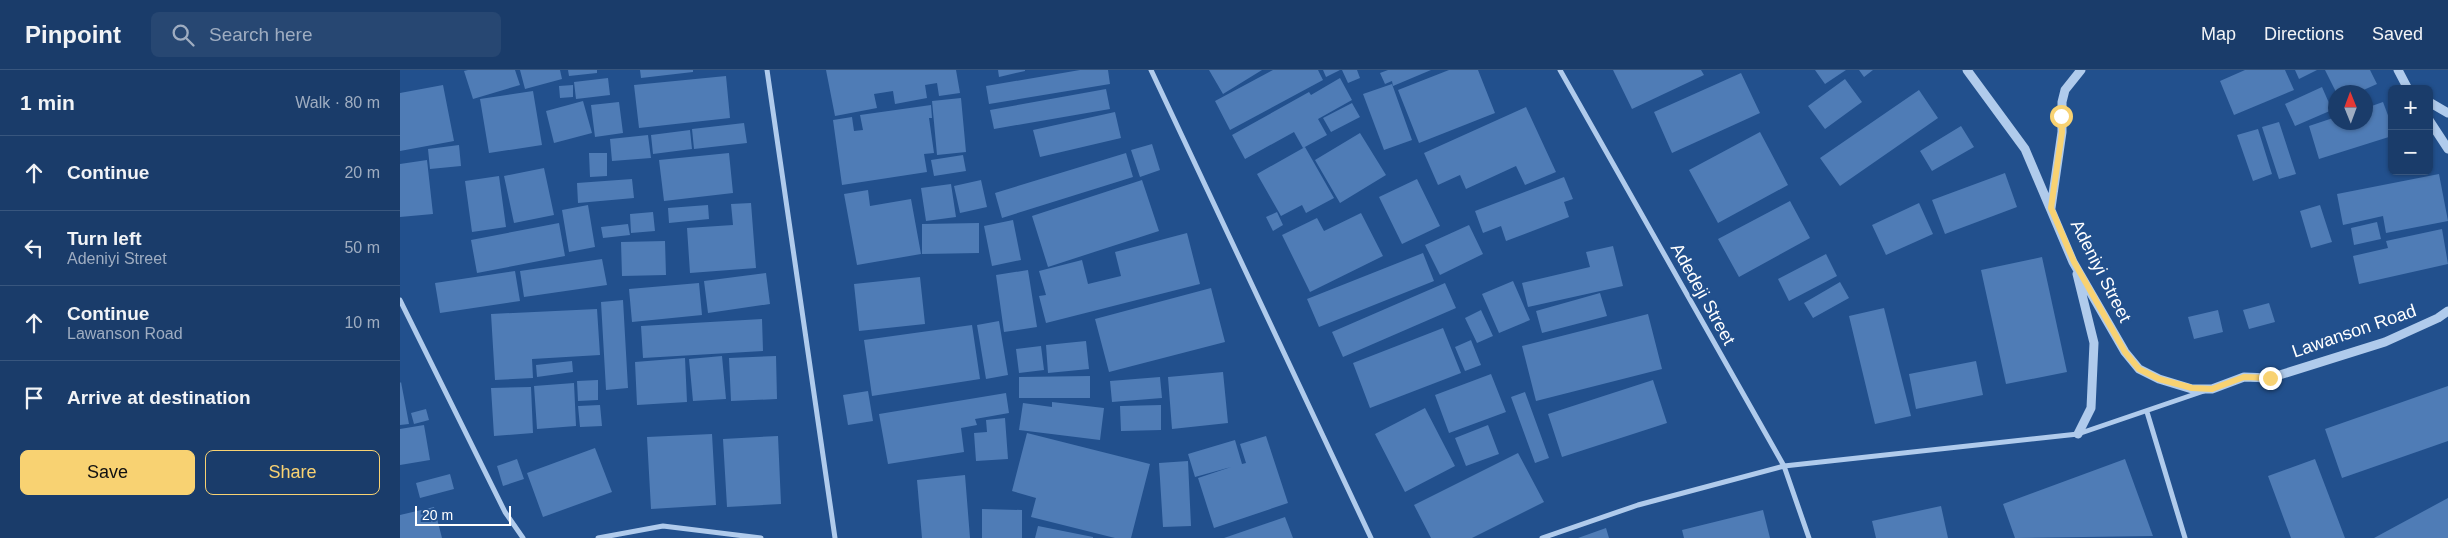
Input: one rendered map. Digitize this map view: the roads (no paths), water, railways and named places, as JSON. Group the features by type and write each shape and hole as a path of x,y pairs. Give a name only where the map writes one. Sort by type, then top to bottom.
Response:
{"street":[{"path":"767,70 835,538"},
{"path":"1151,70 1371,538"},
{"name":"Adedeji Street","path":"1560,70 1784,466 1809,538"},
{"name":"Adeniyi Street","path":"1967,70 2025,149 2074,262 2125,352 2139,369 2176,385 2212,389"},
{"path":"2051,208 2062,132 2062,102 2065,90 2081,70"},
{"path":"2398,70 2406,85"},
{"path":"2433,104 2448,113"},
{"path":"2433,126 2448,149"},
{"path":"2074,262 2094,343 2094,385 2091,408 2078,434"},
{"path":"400,300 505,512 523,538"},
{"name":"Lawanson Road","path":"2212,389 2244,377 2270,378 2385,342 2438,318 2448,311"},
{"path":"1542,538 1638,505 1784,466 2078,434 2212,389"},
{"path":"2147,412 2185,538"},
{"path":"598,538 663,526 761,538"}]}
